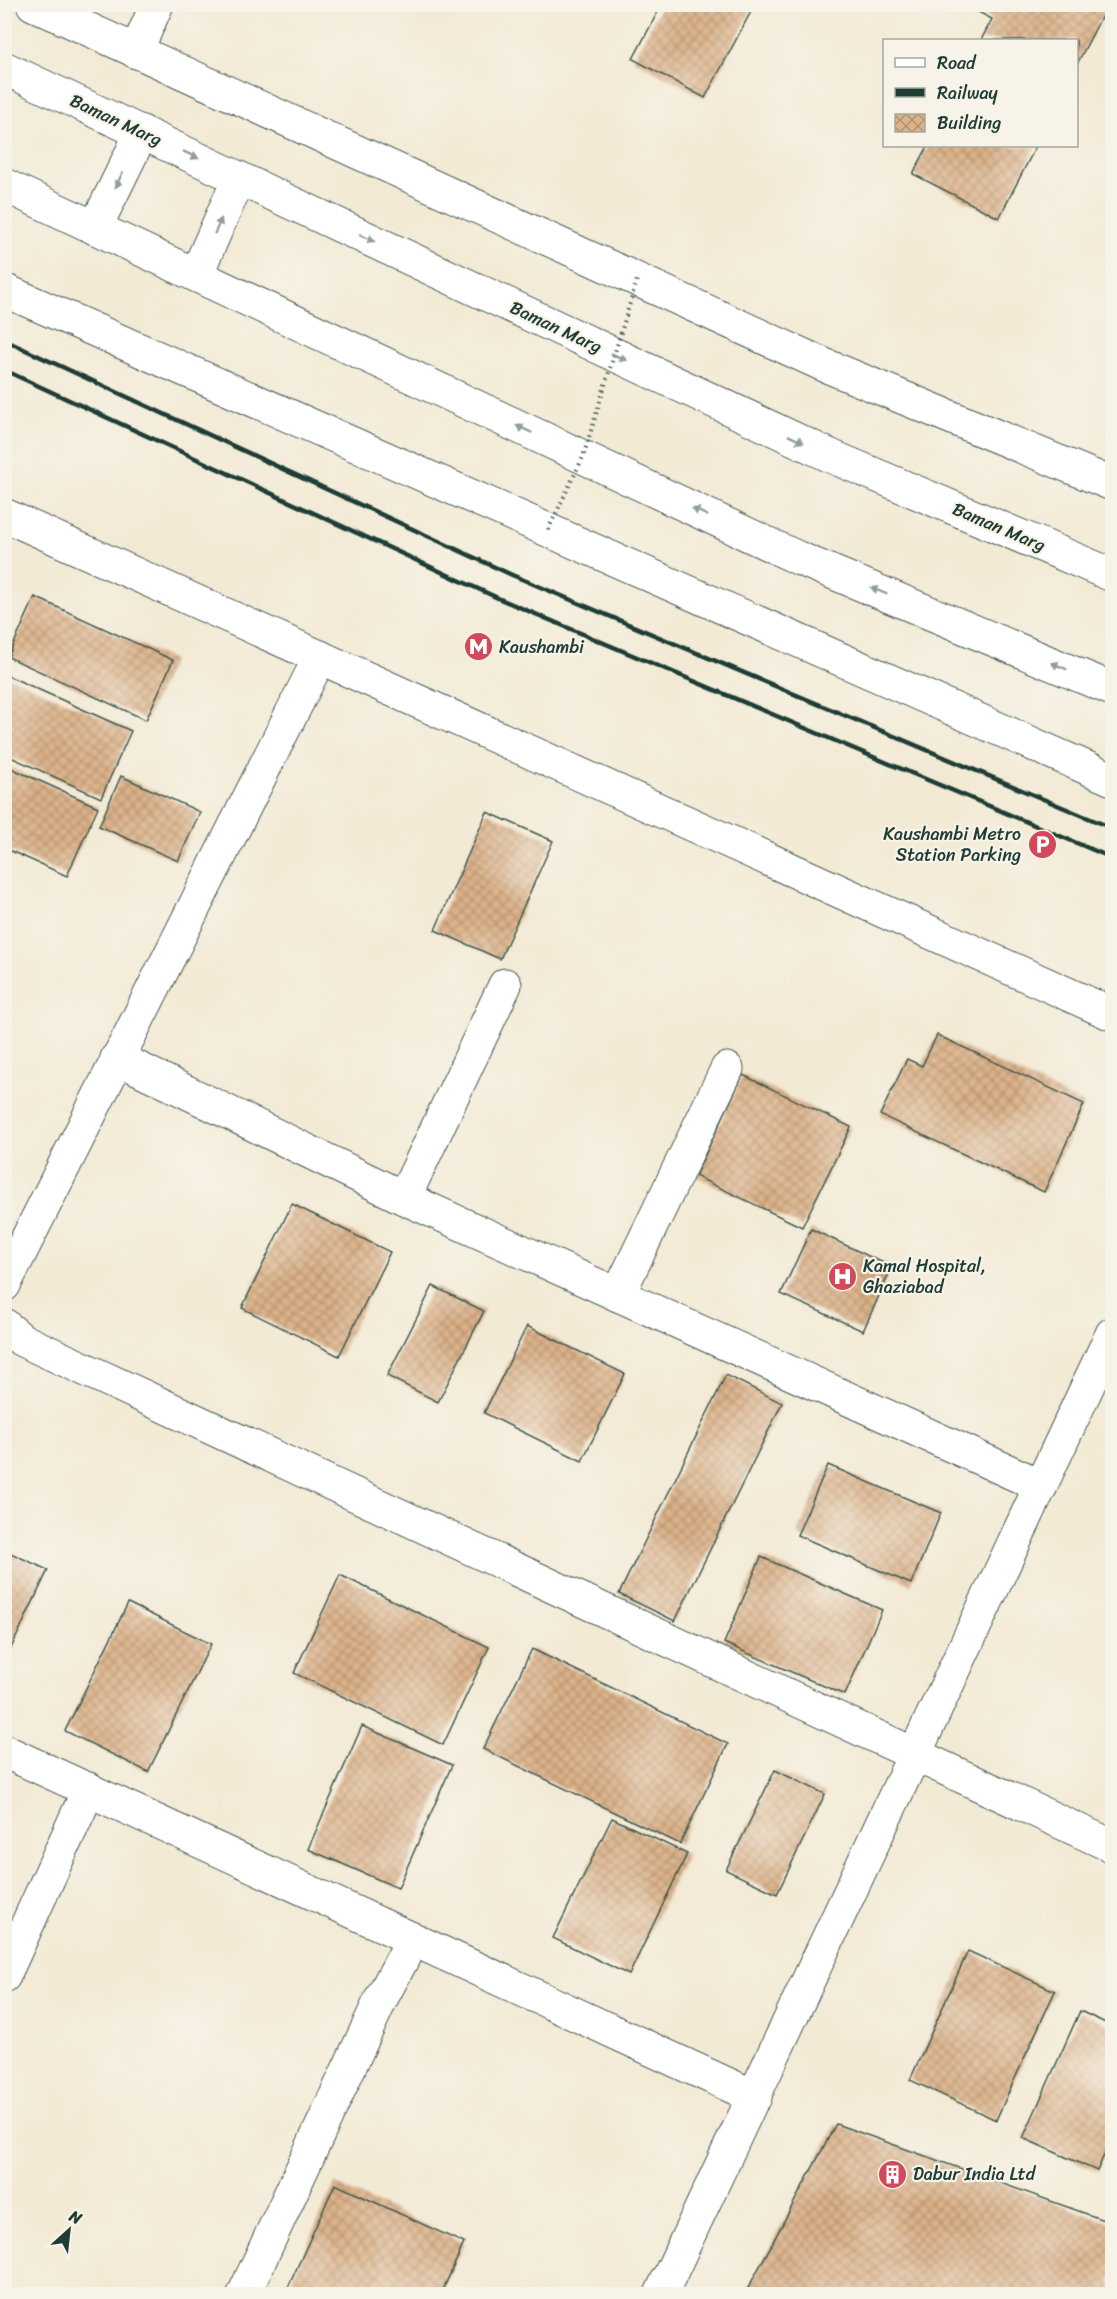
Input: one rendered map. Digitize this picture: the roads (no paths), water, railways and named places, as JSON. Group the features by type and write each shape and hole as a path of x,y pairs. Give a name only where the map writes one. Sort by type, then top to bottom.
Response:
{"street":[{"path":"33,4 822,364 1113,484"},
{"path":"136,52 157,4"},
{"name":"Baman Marg","path":"4,68 833,457 1113,575"},
{"path":"95,228 142,132"},
{"path":"196,275 239,178"},
{"path":"4,185 798,558 1113,689"},
{"path":"4,290 1113,779"},
{"path":"4,515 1113,1014"},
{"path":"4,1285 320,657"},
{"path":"404,1198 505,985"},
{"path":"117,1058 404,1198 1041,1486"},
{"path":"618,1295 727,1070"},
{"path":"4,1325 22,1340 1113,1845"},
{"path":"661,2295 1113,1334"},
{"path":"4,1751 755,2097"},
{"path":"4,1976 89,1789"},
{"path":"244,2295 378,2005 413,1939"}],"railway":[{"path":"4,340 512,575 1112,828"},
{"path":"4,370 500,599 1112,858"}],"place":[{"name":"Kaushambi","path":"478,647"},
{"name":"Kaushambi Metro Station Parking","path":"1042,844"},
{"name":"Kamal Hospital, Ghaziabad","path":"842,1276"},
{"name":"Dabur India Ltd","path":"892,2174"}]}
